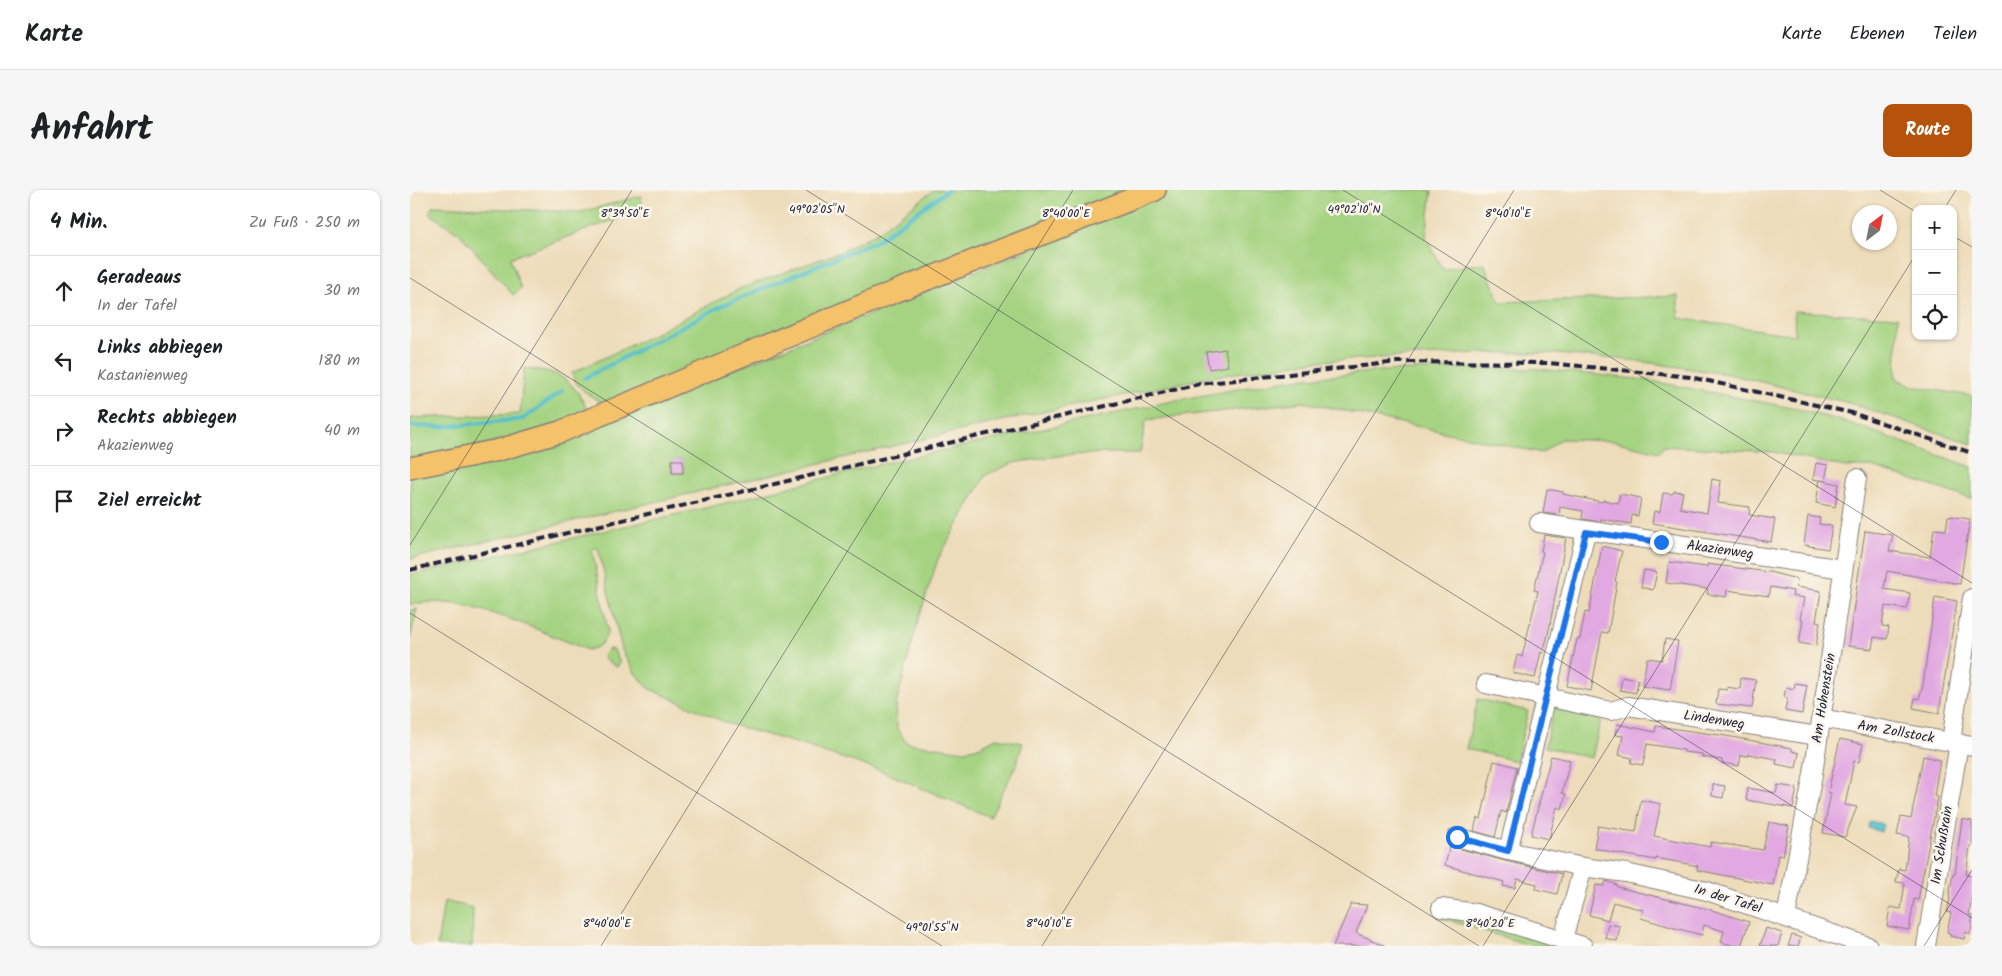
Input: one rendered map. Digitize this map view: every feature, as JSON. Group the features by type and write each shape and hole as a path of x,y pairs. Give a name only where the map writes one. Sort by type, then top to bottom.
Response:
{"main road":[{"path":"410,468 499,450 560,432 889,294 1155,190"}],"street":[{"name":"Am Hohenstein","path":"1786,917 1812,774 1857,478"},
{"name":"Akazienweg","path":"1539,523 1586,532 1843,569"},
{"path":"1508,851 1586,532"},
{"name":"Im Schußrain","path":"1926,946 1961,744 1972,598"},
{"name":"Lindenweg","path":"1486,684 1612,710 1628,706 1818,736"},
{"name":"Am Zollstock","path":"1821,718 1961,744"},
{"name":"In der Tafel","path":"1457,837 1508,851 1583,867 1626,872 1707,891 1868,946"},
{"path":"1564,939 1583,867"},
{"path":"1441,908 1476,913 1583,946"}],"green space":[{"path":"934,190 1138,190 608,405 586,392 573,378 572,373 658,332 739,289 840,252 876,233"},
{"path":"1175,190 1432,190 1426,238 1443,269 1484,263 1500,302 1678,296 1678,318 1795,335 1794,311 1898,317 1896,378 1911,386 1972,396 1972,444 1849,403 1728,374 1629,360 1546,353 1480,353 1316,361 1210,377 1014,418 410,559 410,474 651,403","holes":["672,460 683,460 683,473 672,473"]},
{"path":"641,196 643,209 510,258 521,288 513,295 460,234 429,213 433,206 581,212"},
{"path":"524,368 561,376 575,388 586,409 581,415 523,436 410,461 410,418 520,414"},
{"path":"1474,368 1541,369 1646,380 1793,408 1849,423 1972,467 1972,499 1872,467 1845,467 1773,452 1663,446 1659,452 1613,441 1561,439 1542,453 1303,402 1146,420 1140,453 1057,456 1013,463 986,475 938,559 918,621 896,704 897,729 907,743 965,751 981,746 996,738 1023,743 1017,763 990,817 879,770 729,724 650,689 635,673 622,650 598,548 592,549 608,631 601,644 592,649 588,650 524,624 475,608 430,602 410,605 410,575 705,508 885,463 1177,400 1287,380 1381,371"},
{"path":"417,609 411,635 410,638 410,610"},
{"path":"609,649 614,650 620,663 617,667 605,660 603,655"},
{"path":"1478,699 1528,711 1516,761 1466,749"},
{"path":"1554,707 1601,718 1592,758 1545,747"},
{"path":"444,901 473,908 472,946 437,946"},
{"path":"1445,910 1575,946 1533,946 1441,918"}],"water":[{"path":"1870,821 1883,824 1881,832 1868,828"}],"building":[{"path":"1225,349 1228,366 1209,369 1206,352"},
{"path":"672,460 683,460 683,473 672,473"},
{"path":"1816,463 1828,465 1825,481 1813,479"},
{"path":"1712,479 1721,481 1718,503 1750,507 1749,515 1775,519 1771,542 1652,523 1654,511 1660,512 1663,493 1673,494 1674,491 1683,492 1680,508 1707,513"},
{"path":"1820,480 1839,484 1835,507 1816,503"},
{"path":"1547,489 1602,502 1603,500 1618,503 1620,494 1641,498 1638,516 1632,515 1631,524 1601,519 1600,522 1582,519 1583,511 1560,507 1559,515 1543,513"},
{"path":"1808,516 1820,518 1819,524 1832,526 1828,549 1804,545"},
{"path":"1948,516 1970,519 1960,584 1887,571 1884,589 1910,593 1907,609 1885,606 1882,626 1889,627 1887,639 1874,637 1872,649 1848,646 1865,531 1893,535 1889,551 1930,557 1934,529 1946,530"},
{"path":"1544,535 1566,538 1548,635 1543,653 1541,652 1535,678 1513,673 1517,655 1522,657 1538,591 1534,590 1543,552 1541,551"},
{"path":"1602,546 1622,551 1615,581 1617,582 1608,633 1602,632 1591,691 1567,686 1577,639 1580,639 1585,612 1589,613"},
{"path":"1669,562 1707,567 1707,564 1769,572 1797,579 1796,587 1821,591 1816,621 1820,622 1816,646 1799,643 1803,620 1800,619 1804,598 1792,596 1793,591 1771,587 1769,596 1727,590 1726,597 1707,594 1708,589 1666,583"},
{"path":"1644,570 1657,572 1653,590 1641,587"},
{"path":"1935,597 1957,601 1939,713 1913,708 1915,698 1919,699 1923,685"},
{"path":"1665,639 1678,641 1670,690 1642,686 1647,658 1662,660"},
{"path":"1622,677 1638,680 1636,693 1620,690"},
{"path":"1741,678 1756,680 1752,708 1716,704 1718,689 1727,690 1727,687 1740,689"},
{"path":"1795,683 1807,685 1802,714 1785,711 1787,698 1784,697 1786,687 1794,689"},
{"path":"1617,724 1655,732 1656,726 1792,748 1792,751 1799,753 1796,768 1776,764 1777,759 1748,754 1748,756 1741,755 1739,766 1722,763 1722,760 1702,757 1702,754 1647,744 1643,765 1631,763 1632,758 1619,755 1623,736 1615,735"},
{"path":"1840,739 1863,744 1859,762 1854,761 1845,805 1857,807 1845,837 1823,833 1831,793 1828,792"},
{"path":"1551,756 1570,760 1562,793 1566,794 1562,809 1557,807 1549,839 1531,835"},
{"path":"1923,756 1940,760 1934,796 1938,797 1918,900 1914,899 1909,930 1887,926 1890,907 1901,909 1905,883 1896,882 1899,869 1905,870 1909,837 1897,835 1901,817 1911,819"},
{"path":"1494,761 1517,767 1506,813 1501,811 1495,837 1474,831 1477,818 1481,819"},
{"path":"1713,784 1725,786 1723,798 1712,796"},
{"path":"1778,785 1797,788 1793,808 1746,800 1748,788 1776,793"},
{"path":"1641,800 1661,804 1654,836 1710,847 1711,842 1763,850 1769,822 1789,826 1783,856 1778,855 1773,885 1697,870 1698,866 1594,848 1598,826 1636,832"},
{"path":"1962,819 1972,821 1972,846 1970,846 1966,875 1972,876 1969,915 1972,915 1972,926 1970,934 1966,932 1964,939 1950,936 1950,933 1947,932 1951,913 1947,912 1953,873 1955,874"},
{"path":"1450,846 1562,874 1557,894 1536,889 1537,884 1517,879 1515,888 1503,886 1504,882 1445,865"},
{"path":"1606,881 1617,885 1617,887 1715,911 1749,922 1741,946 1721,942 1724,931 1704,925 1702,935 1671,927 1641,918 1643,910 1613,902 1608,920 1589,915 1596,885 1604,886"},
{"path":"1351,904 1367,905 1356,933 1386,946 1333,946"},
{"path":"1608,924 1620,926 1617,941 1605,938"},
{"path":"1766,928 1782,933 1778,946 1760,946"},
{"path":"1792,935 1801,938 1798,946 1788,946"}],"waterway":[{"path":"585,378 719,307 876,241 948,190"},
{"path":"410,426 441,427 523,419 562,391"}],"railway":[{"path":"410,570 1199,384 1398,362 1549,363 1690,377 1852,413 1972,453"}],"route":[{"path":"1457,837 1508,851 1586,532 1661,542"}]}
